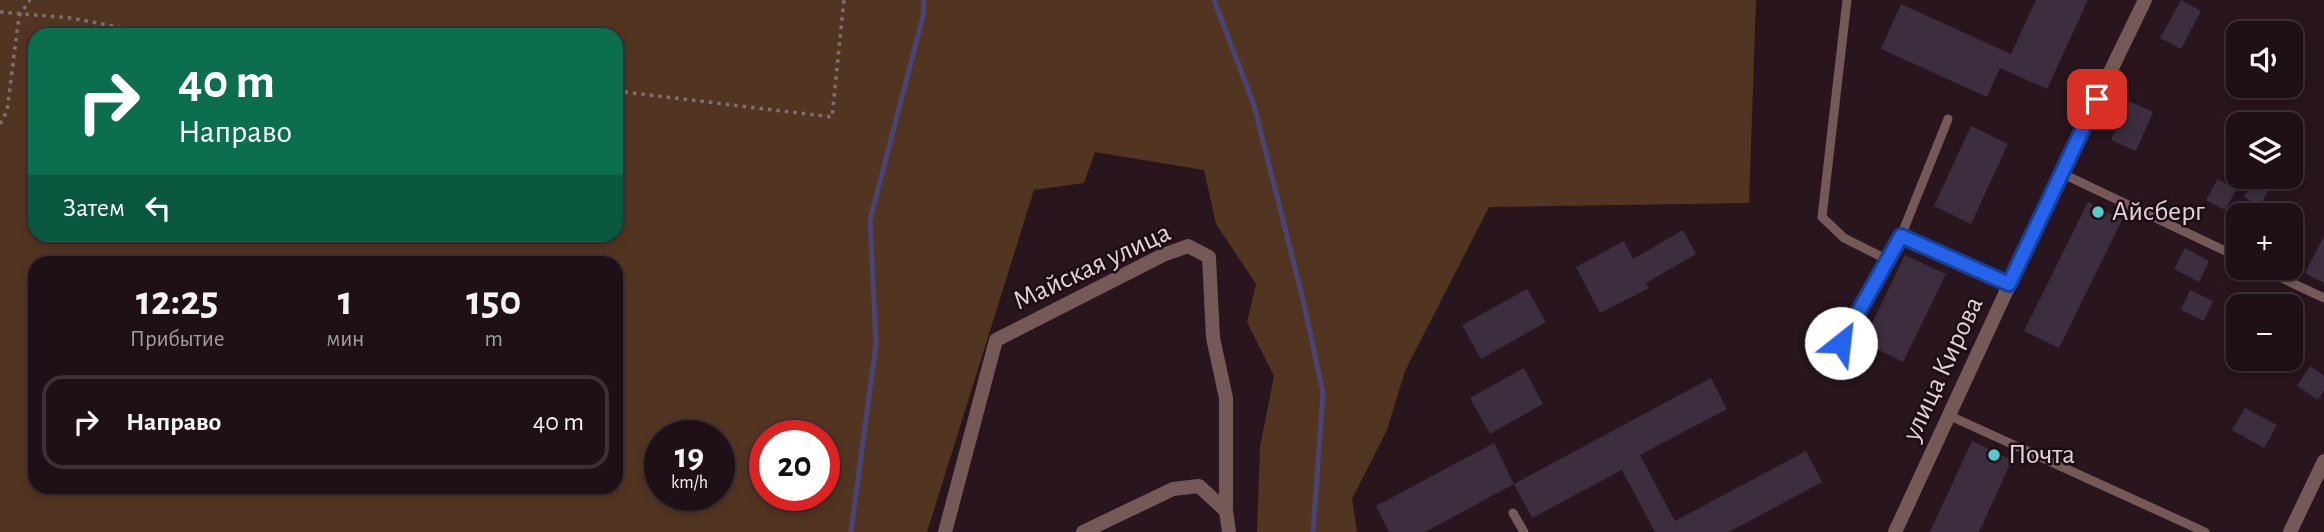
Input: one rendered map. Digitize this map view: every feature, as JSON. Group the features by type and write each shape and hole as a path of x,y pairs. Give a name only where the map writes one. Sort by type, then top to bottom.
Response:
{"street":[{"name":"улица Кирова","path":"1895,532 2061,173 2146,0"},
{"name":"Майская улица","path":"945,532 996,340 1163,255 1188,246 1209,257 1213,338 1226,398 1226,511"},
{"path":"2290,532 2324,461"},
{"path":"1083,532 1173,489 1199,486 1226,511 1229,532"}],"lane":[{"path":"1847,0 1822,217 1844,239 1888,260"},
{"path":"1841,343 1901,236 1948,119"},
{"path":"2061,173 2226,251"},
{"path":"1901,236 2009,284"},
{"path":"2286,280 2324,298"},
{"path":"1948,415 2204,532"},
{"path":"1513,513 1524,532"}],"path":[{"path":"0,124 6,111 19,16 30,0"},
{"path":"623,92 832,117 844,0"},
{"path":"0,12 19,16 71,18 123,28"}],"shaded area":[{"path":"0,0 1756,0 1749,203 1489,207 1405,371 1387,430 1352,499 1357,532 1257,532 1260,447 1274,376 1247,322 1256,284 1216,224 1204,170 1095,152 1084,183 1034,190 927,532 0,532"}],"building":[{"path":"2036,0 2088,0 2047,89 2000,68 1987,97 1881,49 1901,4 2011,54"},
{"path":"2181,0 2201,11 2181,49 2160,38"},
{"path":"2129,101 2153,112 2136,151 2111,140"},
{"path":"1971,126 2008,144 1971,224 1934,206"},
{"path":"2218,179 2226,184 2226,189 2236,190 2229,203 2226,203 2225,210 2206,200"},
{"path":"2248,189 2269,189 2262,203 2255,203 2244,197"},
{"path":"2088,202 2122,220 2059,348 2024,331"},
{"path":"1683,230 1696,254 1646,283 1649,288 1600,313 1576,267 1624,241 1633,259"},
{"path":"2324,236 2324,283 2305,273"},
{"path":"2185,248 2209,261 2199,282 2174,269"},
{"path":"1905,255 1946,274 1903,362 1863,342"},
{"path":"1527,289 1546,322 1481,359 1462,325"},
{"path":"2190,290 2213,301 2204,321 2181,310"},
{"path":"2310,366 2324,376 2324,390 2318,400 2297,386"},
{"path":"1524,368 1543,404 1490,434 1470,398"},
{"path":"1711,378 1727,409 1640,455 1675,521 1806,451 1822,482 1729,532 1655,532 1622,470 1532,518 1514,484"},
{"path":"2245,408 2277,425 2264,448 2232,430"},
{"path":"1972,441 2012,460 1979,532 1930,532"},
{"path":"1494,443 1514,484 1425,532 1389,532 1376,506"}],"waterway":[{"path":"851,532 876,344 870,220 923,16 924,0"},
{"path":"1214,0 1254,105 1303,300 1323,393 1313,532"}],"place":[{"name":"Айсберг","path":"2098,212"},
{"name":"Почта","path":"1994,455"}],"route":[{"path":"1841,343 1901,236 2009,284 2097,99"}]}
